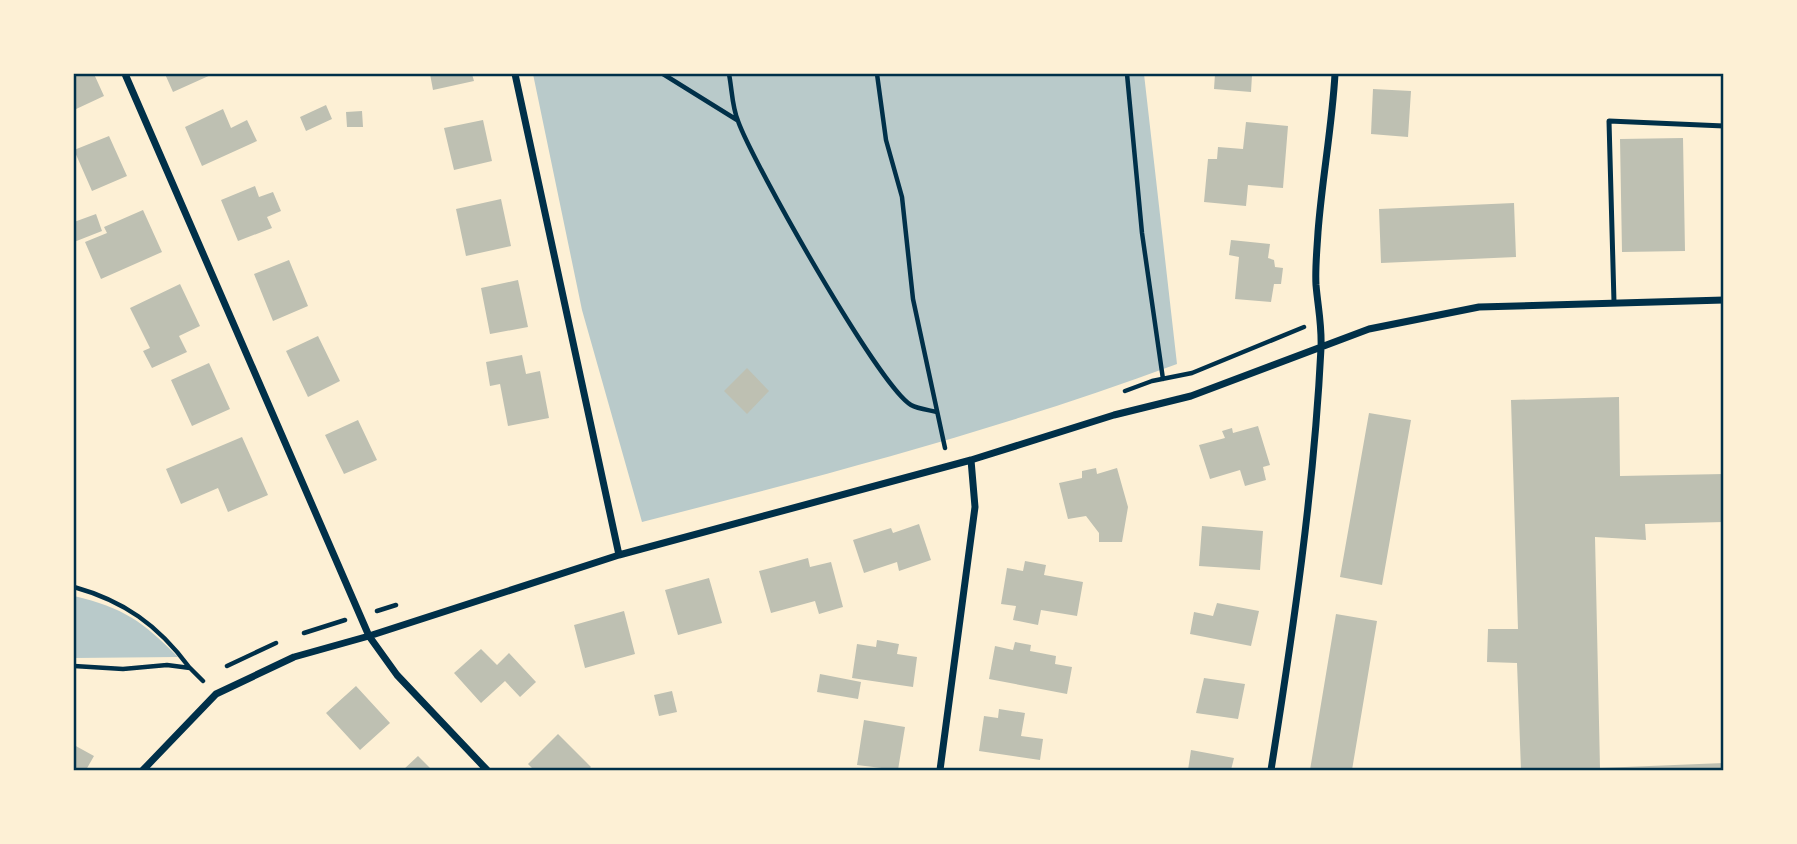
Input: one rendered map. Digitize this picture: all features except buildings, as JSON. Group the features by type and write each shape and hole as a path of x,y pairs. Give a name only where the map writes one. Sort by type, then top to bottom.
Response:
{"street":[{"path":"125,74 369,636 397,675 487,771"},
{"path":"515,74 619,555"},
{"path":"1271,771 1293,632 1321,345 1322,313 1316,285 1318,230 1331,134 1335,74"},
{"path":"143,771 216,694 294,657 369,636 619,555 971,460 1114,415 1191,396 1369,329 1479,307 1724,300"},
{"path":"940,771 975,507 971,460"}],"lane":[{"path":"1614,302 1609,121 1724,126"}],"path":[{"path":"663,74 737,120"},
{"path":"729,74 737,120 762,171 845,314 890,385 911,405 937,412"},
{"path":"877,74 886,140 902,197 913,299 945,448"},
{"path":"1127,74 1142,233 1163,379"},
{"path":"74,587 104,596 137,612 170,641 190,668 216,694"},
{"path":"74,666 123,669 167,665 190,668"}],"shaded area":[{"path":"533,74 1144,74 1177,364 1045,410 978,430 844,469 642,522 582,310"},
{"path":"74,596 119,611 131,618 154,634 178,657 74,658"}]}
